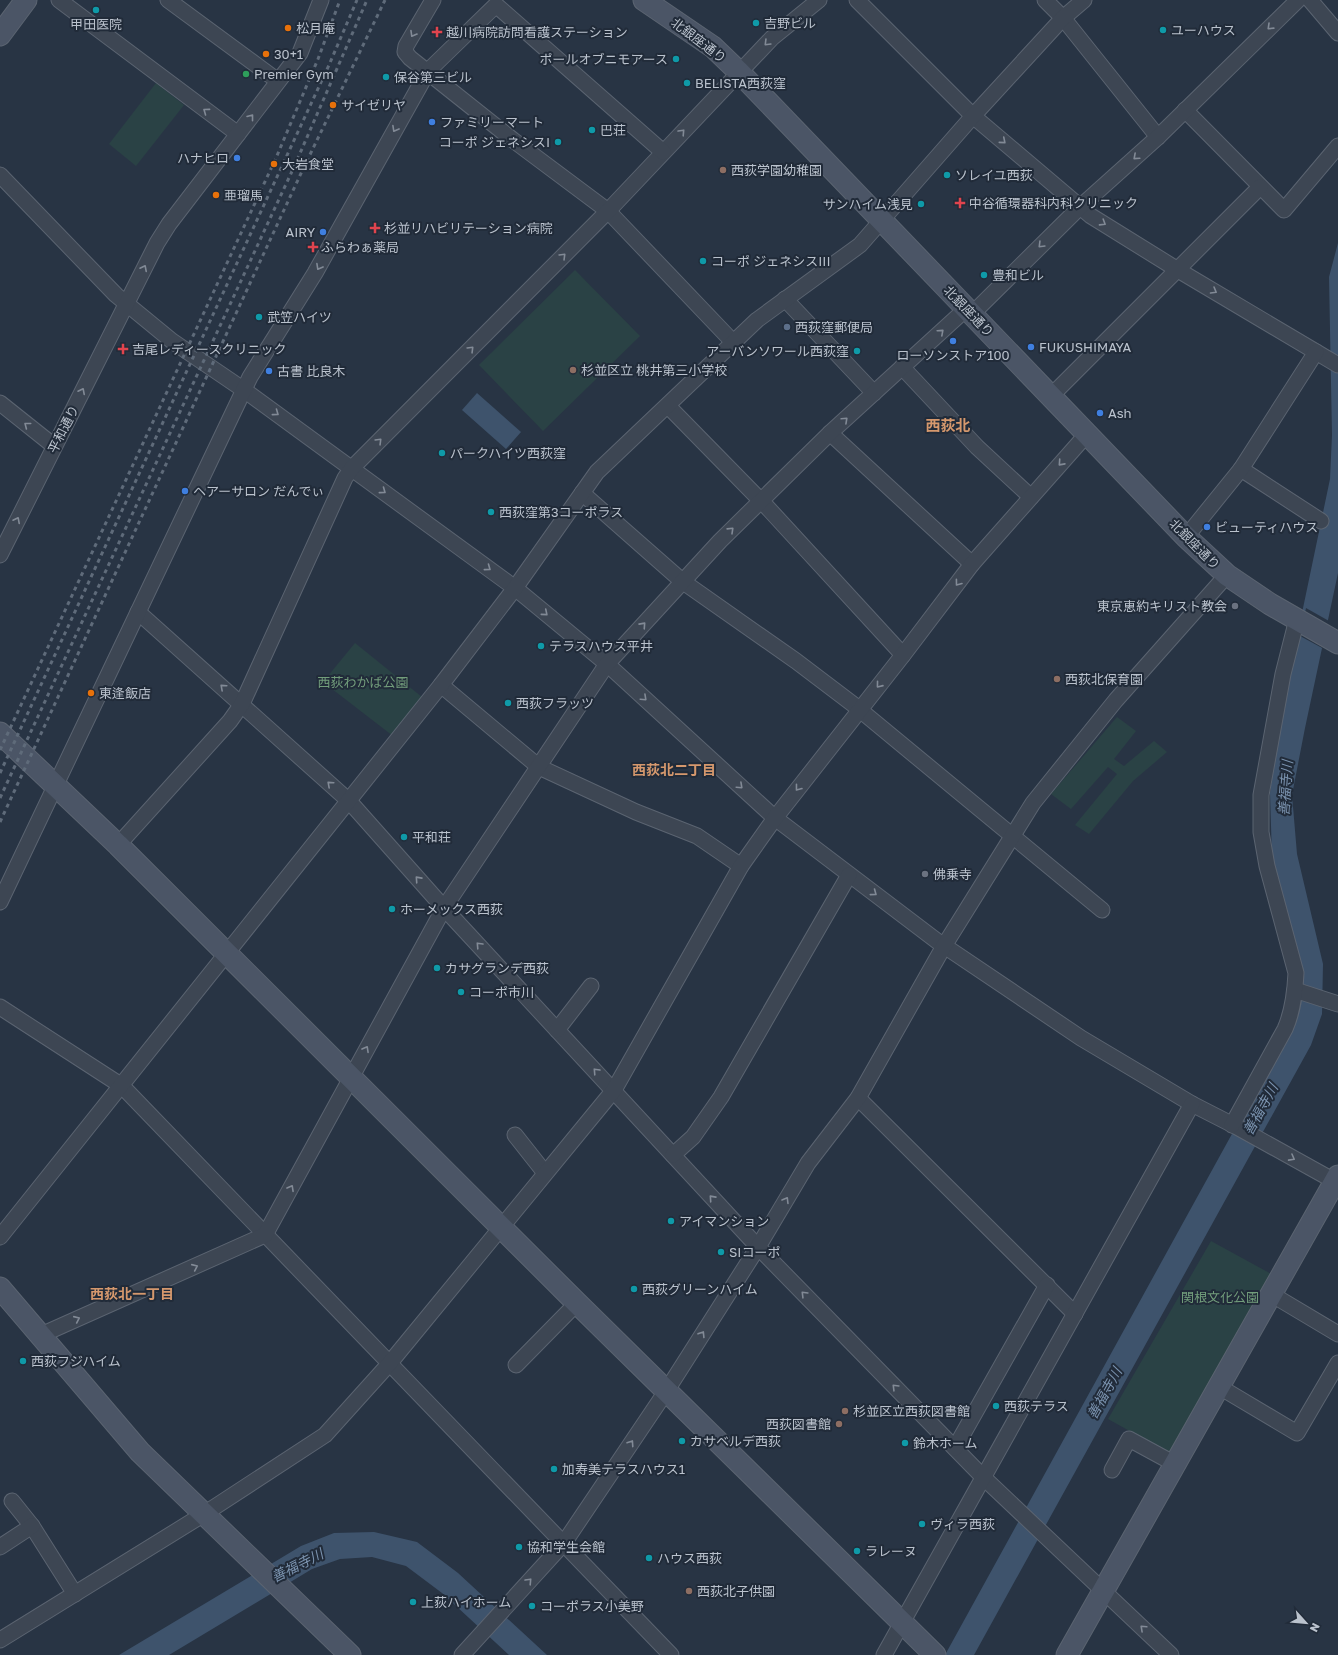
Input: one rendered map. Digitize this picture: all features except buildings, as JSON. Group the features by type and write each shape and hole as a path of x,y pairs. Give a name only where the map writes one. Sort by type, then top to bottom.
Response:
{"street":[{"path":"0,36 26,0"},
{"path":"59,0 238,134"},
{"path":"168,0 278,82"},
{"name":"平和通り","path":"0,555 157,243 169,224 300,53 321,0"},
{"path":"433,0 406,46 405,52 410,58 513,140 608,211 733,342"},
{"name":"北銀座通り","path":"644,0 712,47 739,72 1087,434 1186,536 1227,575 1333,640"},
{"path":"118,845 230,720 242,704 345,478 352,468 608,211 772,38 819,0"},
{"path":"857,0 973,116 1080,207 1178,270 1334,363"},
{"path":"1045,0 1063,18 1158,137"},
{"path":"0,1237 441,685 515,588 597,472 757,320 860,246 973,116 1063,18 1084,0"},
{"path":"41,1335 265,1235 444,908 607,664 720,541 830,434 902,368 969,311 1080,207 1158,137 1298,0"},
{"path":"1310,0 1338,33"},
{"path":"0,902 250,377 315,273 428,71 496,5 663,152"},
{"path":"1185,110 1284,210 1338,146"},
{"path":"0,175 116,295 172,342 244,390 515,588 607,664 775,818 944,946 1054,1021 1192,1104 1337,1180 1218,1386 1067,1655"},
{"path":"1051,396 1260,187"},
{"path":"785,299 874,393"},
{"path":"1186,536 1241,469 1316,352"},
{"path":"902,368 977,446 1031,497"},
{"path":"0,403 54,446"},
{"path":"668,406 903,655"},
{"path":"830,434 972,564"},
{"path":"0,1640 204,1514 325,1435 389,1364 614,1090 741,866 775,818 859,709 903,655 972,564 1087,434"},
{"path":"1241,469 1321,521"},
{"path":"582,493 682,582 796,661 859,709 1102,910"},
{"path":"462,1655 564,1543 667,1390 758,1247 808,1163 858,1098 944,946 1033,803 1053,776 1116,700 1227,575"},
{"path":"138,612 242,704 349,802 444,908 758,1247 984,1478 1171,1655"},
{"path":"1234,1126 1285,1029 1298,991 1296,973 1267,866 1261,832 1261,795 1283,674 1299,620"},
{"path":"441,685 539,767 636,812 697,836 741,866"},
{"path":"0,733 56,784 118,845 577,1303 935,1655"},
{"path":"673,1155 693,1137 721,1097 849,874"},
{"path":"558,1030 591,986"},
{"path":"1298,991 1332,1002"},
{"path":"0,1007 122,1086 671,1655"},
{"path":"858,1098 1075,1314"},
{"path":"884,1655 1192,1104"},
{"path":"516,1135 545,1173"},
{"path":"955,1448 1046,1285"},
{"path":"0,1288 140,1452 350,1655"},
{"path":"1272,1294 1338,1334"},
{"path":"516,1365 577,1303"},
{"path":"1218,1386 1297,1433 1338,1363"},
{"path":"1112,1470 1129,1439 1175,1464"},
{"path":"12,1501 32,1526 75,1594"},
{"path":"0,1547 32,1526"}],"green space":[{"path":"156,83 184,105 136,166 109,144"},
{"path":"575,270 640,336 543,431 479,365"},
{"name":"西荻わかば公園","path":"355,643 422,697 393,736 323,682"},
{"path":"1117,717 1136,731 1114,759 1124,766 1154,741 1167,752 1133,781 1089,834 1075,825 1117,774 1108,767 1071,809 1051,794"},
{"name":"関根文化公園","path":"1211,1241 1275,1276 1171,1454 1108,1419"}],"water":[{"name":"善福寺川","path":"1338,243 1338,573 1292,795 1297,854 1323,964 1322,1014 1311,1045 974,1655 945,1655 1287,1034 1297,1009 1272,858 1270,793 1279,723 1330,479 1332,435 1329,277"},
{"path":"477,393 521,432 506,449 462,410"},
{"name":"善福寺川","path":"374,1532 417,1542 458,1573 547,1655 509,1655 442,1593 406,1566 372,1557 340,1559 312,1569 169,1655 119,1655 301,1546 334,1533"}],"pier":[{"path":"1306,608 1329,621 1324,649 1300,636"}],"railway":[{"path":"0,750 276,158 318,59 340,0"},
{"path":"0,773 329,65 357,0"},
{"path":"0,798 294,167 367,0"},
{"path":"0,822 303,169 385,0"}],"place":[{"name":"甲田医院","path":"96,10"},
{"name":"吉野ビル","path":"756,23"},
{"name":"松月庵","path":"288,28"},
{"name":"ユーハウス","path":"1163,30"},
{"name":"越川病院訪問看護ステーション","path":"437,32"},
{"name":"30+1","path":"266,54"},
{"name":"ポールオブニモアース","path":"676,59"},
{"name":"Premier Gym","path":"246,74"},
{"name":"保谷第三ビル","path":"386,77"},
{"name":"BELISTA西荻窪","path":"687,83"},
{"name":"サイゼリヤ","path":"333,105"},
{"name":"ファミリーマート","path":"432,122"},
{"name":"巴荘","path":"592,130"},
{"name":"コーポ ジェネシスI","path":"558,142"},
{"name":"ハナヒロ","path":"237,158"},
{"name":"大岩食堂","path":"274,164"},
{"name":"西荻学園幼稚園","path":"723,170"},
{"name":"ソレイユ西荻","path":"947,175"},
{"name":"亜瑠馬","path":"216,195"},
{"name":"中谷循環器科内科クリニック","path":"960,203"},
{"name":"サンハイム浅見","path":"921,204"},
{"name":"杉並リハビリテーション病院","path":"375,228"},
{"name":"AIRY","path":"323,232"},
{"name":"ふらわぁ薬局","path":"313,247"},
{"name":"コーポ ジェネシスIII","path":"703,261"},
{"name":"豊和ビル","path":"984,275"},
{"name":"武笠ハイツ","path":"259,317"},
{"name":"西荻窪郵便局","path":"787,327"},
{"name":"ローソンストア100","path":"953,341"},
{"name":"FUKUSHIMAYA","path":"1031,347"},
{"name":"吉尾レディースクリニック","path":"123,349"},
{"name":"アーバンソワール西荻窪","path":"857,351"},
{"name":"杉並区立 桃井第三小学校","path":"573,370"},
{"name":"古書 比良木","path":"269,371"},
{"name":"Ash","path":"1100,413"},
{"name":"パークハイツ西荻窪","path":"442,453"},
{"name":"ヘアーサロン だんでぃ","path":"185,491"},
{"name":"西荻窪第3コーポラス","path":"491,512"},
{"name":"ビューティハウス","path":"1207,527"},
{"name":"東京恵約キリスト教会","path":"1235,606"},
{"name":"テラスハウス平井","path":"541,646"},
{"name":"西荻北保育園","path":"1057,679"},
{"name":"東逢飯店","path":"91,693"},
{"name":"西荻フラッツ","path":"508,703"},
{"name":"平和荘","path":"404,837"},
{"name":"佛乗寺","path":"925,874"},
{"name":"ホーメックス西荻","path":"392,909"},
{"name":"カサグランデ西荻","path":"437,968"},
{"name":"コーポ市川","path":"461,992"},
{"name":"アイマンション","path":"671,1221"},
{"name":"SIコーポ","path":"721,1252"},
{"name":"西荻グリーンハイム","path":"634,1289"},
{"name":"西荻フジハイム","path":"23,1361"},
{"name":"西荻テラス","path":"996,1406"},
{"name":"杉並区立西荻図書館","path":"845,1411"},
{"name":"西荻図書館","path":"839,1424"},
{"name":"カサベルデ西荻","path":"682,1441"},
{"name":"鈴木ホーム","path":"905,1443"},
{"name":"加寿美テラスハウス1","path":"554,1469"},
{"name":"ヴィラ西荻","path":"922,1524"},
{"name":"協和学生会館","path":"519,1547"},
{"name":"ラレーヌ","path":"857,1551"},
{"name":"ハウス西荻","path":"649,1558"},
{"name":"西荻北子供園","path":"689,1591"},
{"name":"上荻ハイホーム","path":"413,1602"},
{"name":"コーポラス小美野","path":"532,1606"}],"district":[{"name":"西荻北","path":"948,425"},
{"name":"西荻北二丁目","path":"674,769"},
{"name":"西荻北一丁目","path":"132,1293"}]}
